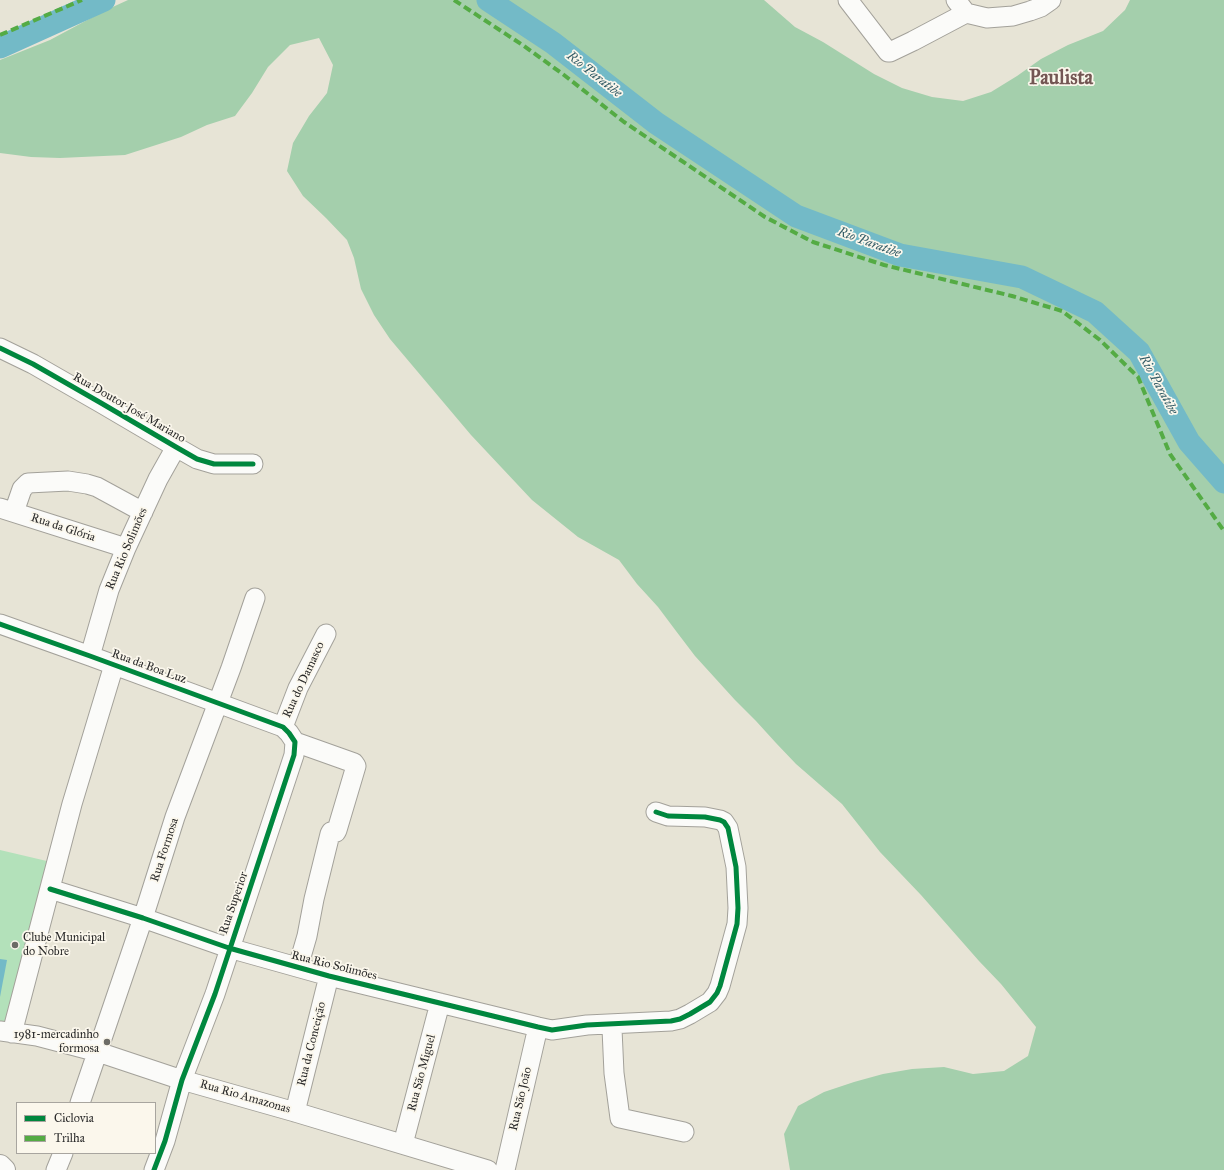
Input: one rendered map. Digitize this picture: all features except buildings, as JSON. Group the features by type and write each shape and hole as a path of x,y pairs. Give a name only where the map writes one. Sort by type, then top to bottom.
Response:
{"main road":[{"path":"0,1166 4,1170"}],"street":[{"path":"848,0 888,52 913,41 961,7 987,18 1013,16 1030,12 1051,0"},
{"name":"Rua Doutor José Mariano","path":"0,348 33,364 176,447 206,462 214,464 253,464"},
{"name":"Rua Rio Solimões","path":"90,656 109,590 126,548 158,479 176,447"},
{"path":"7,510 28,483 68,481 97,487 143,512"},
{"name":"Rua da Glória","path":"7,510 126,548"},
{"name":"Rua Formosa","path":"80,1102 143,918 175,817 218,704 255,598"},
{"name":"Rua da Boa Luz","path":"0,624 218,704 289,734 356,765 337,830 330,834 314,899 307,936 298,967"},
{"name":"Rua do Damasco","path":"289,734 298,688 326,634"},
{"path":"6,1032 50,889 72,804 114,665"},
{"name":"Rua Superior","path":"154,1170 165,1141 182,1080 215,994 294,755 289,734"},
{"name":"Rua Rio Solimões","path":"50,889 143,918 229,948 329,976 552,1030 587,1025 672,1021 680,1019 710,1002 717,993 723,978 737,924 738,908 736,867 726,825 720,820 714,818 668,816 656,812"},
{"name":"Rua da Conceição","path":"295,1112 329,976"},
{"name":"Rua São Miguel","path":"403,1144 440,1002"},
{"path":"615,1023 612,1029 614,1073 620,1118 684,1132"},
{"name":"Rua São João","path":"505,1170 538,1027"},
{"name":"Rua Rio Amazonas","path":"6,1032 60,1041 182,1080 488,1170"},
{"path":"56,1170 62,1154"}],"green space":[{"path":"128,0 764,0 795,27 823,42 874,74 902,88 932,97 963,101 991,92 1041,59 1068,45 1103,31 1125,10 1130,0 1224,0 1224,1170 790,1170 784,1134 798,1106 824,1092 854,1082 883,1074 912,1069 944,1067 973,1074 1004,1071 1028,1056 1036,1027 1001,984 880,852 842,804 796,764 695,656 658,607 637,584 619,560 578,537 532,500 471,435 390,339 374,315 361,289 354,258 347,240 303,196 287,171 293,143 309,116 327,93 333,65 319,38 290,45 268,67 252,93 235,116 207,125 181,137 125,155 60,158 31,157 0,153 0,60 50,40"},
{"name":"Clube Municipal do Nobre","path":"0,850 51,862 9,1029 0,1028"}],"water":[{"path":"0,959 7,960 0,997"}],"waterway":[{"name":"Rio Paratibe","path":"0,47 104,0"},
{"name":"Rio Paratibe","path":"488,0 553,43 656,123 796,216 900,255 1022,277 1095,312 1139,352 1189,442 1224,482"}],"marked path":[{"path":"0,35 82,0"},
{"path":"454,0 524,46 624,122 765,217 813,242 884,265 1012,296 1062,311 1100,340 1138,377 1170,454 1224,531"}],"cycle path":[{"path":"0,348 33,364 197,459 214,464 253,464"},
{"path":"0,624 283,727 295,742 294,755 215,994 182,1080 165,1141 154,1170"},
{"path":"50,889 143,918 229,948 329,976 552,1030 587,1025 671,1021 680,1019 710,1002 720,986 737,924 738,908 736,867 728,828 724,822 705,817 668,816 656,812"}],"place":[{"name":"Clube Municipal do Nobre","path":"15,945"},
{"name":"1981-mercadinho formosa","path":"107,1042"}],"district":[{"name":"Paulista","path":"1061,79"}]}
